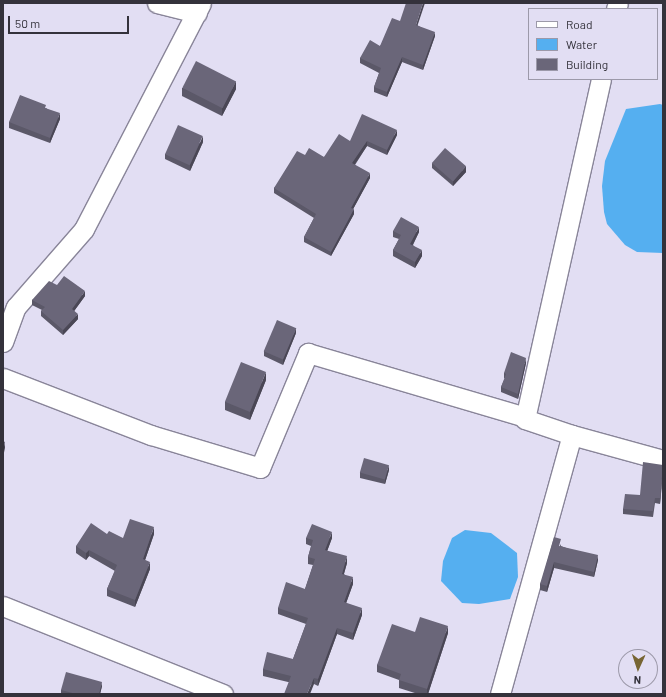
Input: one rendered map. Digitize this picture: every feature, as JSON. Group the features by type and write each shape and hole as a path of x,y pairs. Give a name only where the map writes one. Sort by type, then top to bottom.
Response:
{"street":[{"path":"3,342 16,307 84,229 199,8 157,3"},
{"path":"526,417 601,80"},
{"path":"3,378 151,435 260,468 308,352 526,417 525,419 572,435 663,460"},
{"path":"500,694 572,435"},
{"path":"3,606 223,694"}],"water":[{"path":"660,104 663,105 663,253 637,252 625,245 607,224 604,212 602,186 605,161 626,109"},
{"path":"465,530 491,533 517,553 518,577 510,599 479,604 462,603 441,581 443,561 452,538"}],"building":[{"path":"406,3 423,3 416,25 435,32 423,65 402,57 387,92 374,87 381,68 360,58 370,40 380,46 392,18 400,21"},
{"path":"196,61 236,81 222,108 182,88"},
{"path":"20,95 46,105 45,108 60,113 50,138 9,122"},
{"path":"362,114 397,130 387,150 367,141 352,163 370,173 351,208 354,209 331,252 304,237 316,214 274,188 297,151 305,155 309,148 324,157 339,134 350,141"},
{"path":"178,125 203,136 190,165 165,154"},
{"path":"445,148 466,166 453,181 432,163"},
{"path":"401,217 419,227 410,244 422,250 415,262 393,250 401,235 393,231"},
{"path":"64,276 85,291 72,309 78,314 63,330 41,311 45,307 32,300 49,281 57,285"},
{"path":"277,320 296,328 283,360 264,351"},
{"path":"511,352 526,358 518,394 501,387 506,374 504,373"},
{"path":"241,362 266,372 250,412 225,402"},
{"path":"364,458 389,465 385,480 360,472"},
{"path":"643,462 663,465 660,498 655,498 653,511 623,509 625,494 640,495"},
{"path":"130,519 154,527 143,559 150,562 135,600 107,589 117,565 89,550 86,553 76,546 91,523 107,534 109,531 123,538"},
{"path":"312,524 332,532 325,550 347,556 342,574 353,577 344,602 362,608 353,633 337,628 318,679 314,678 307,694 284,694 291,676 263,669 267,652 293,659 308,618 278,608 286,582 305,589 315,559 308,557 313,540 306,538"},
{"path":"554,537 561,539 559,546 598,555 594,572 554,562 547,586 540,584"},
{"path":"420,617 448,626 427,689 399,680 401,674 377,665 392,624 415,632"},
{"path":"66,672 102,682 99,694 76,694 61,690"}]}
